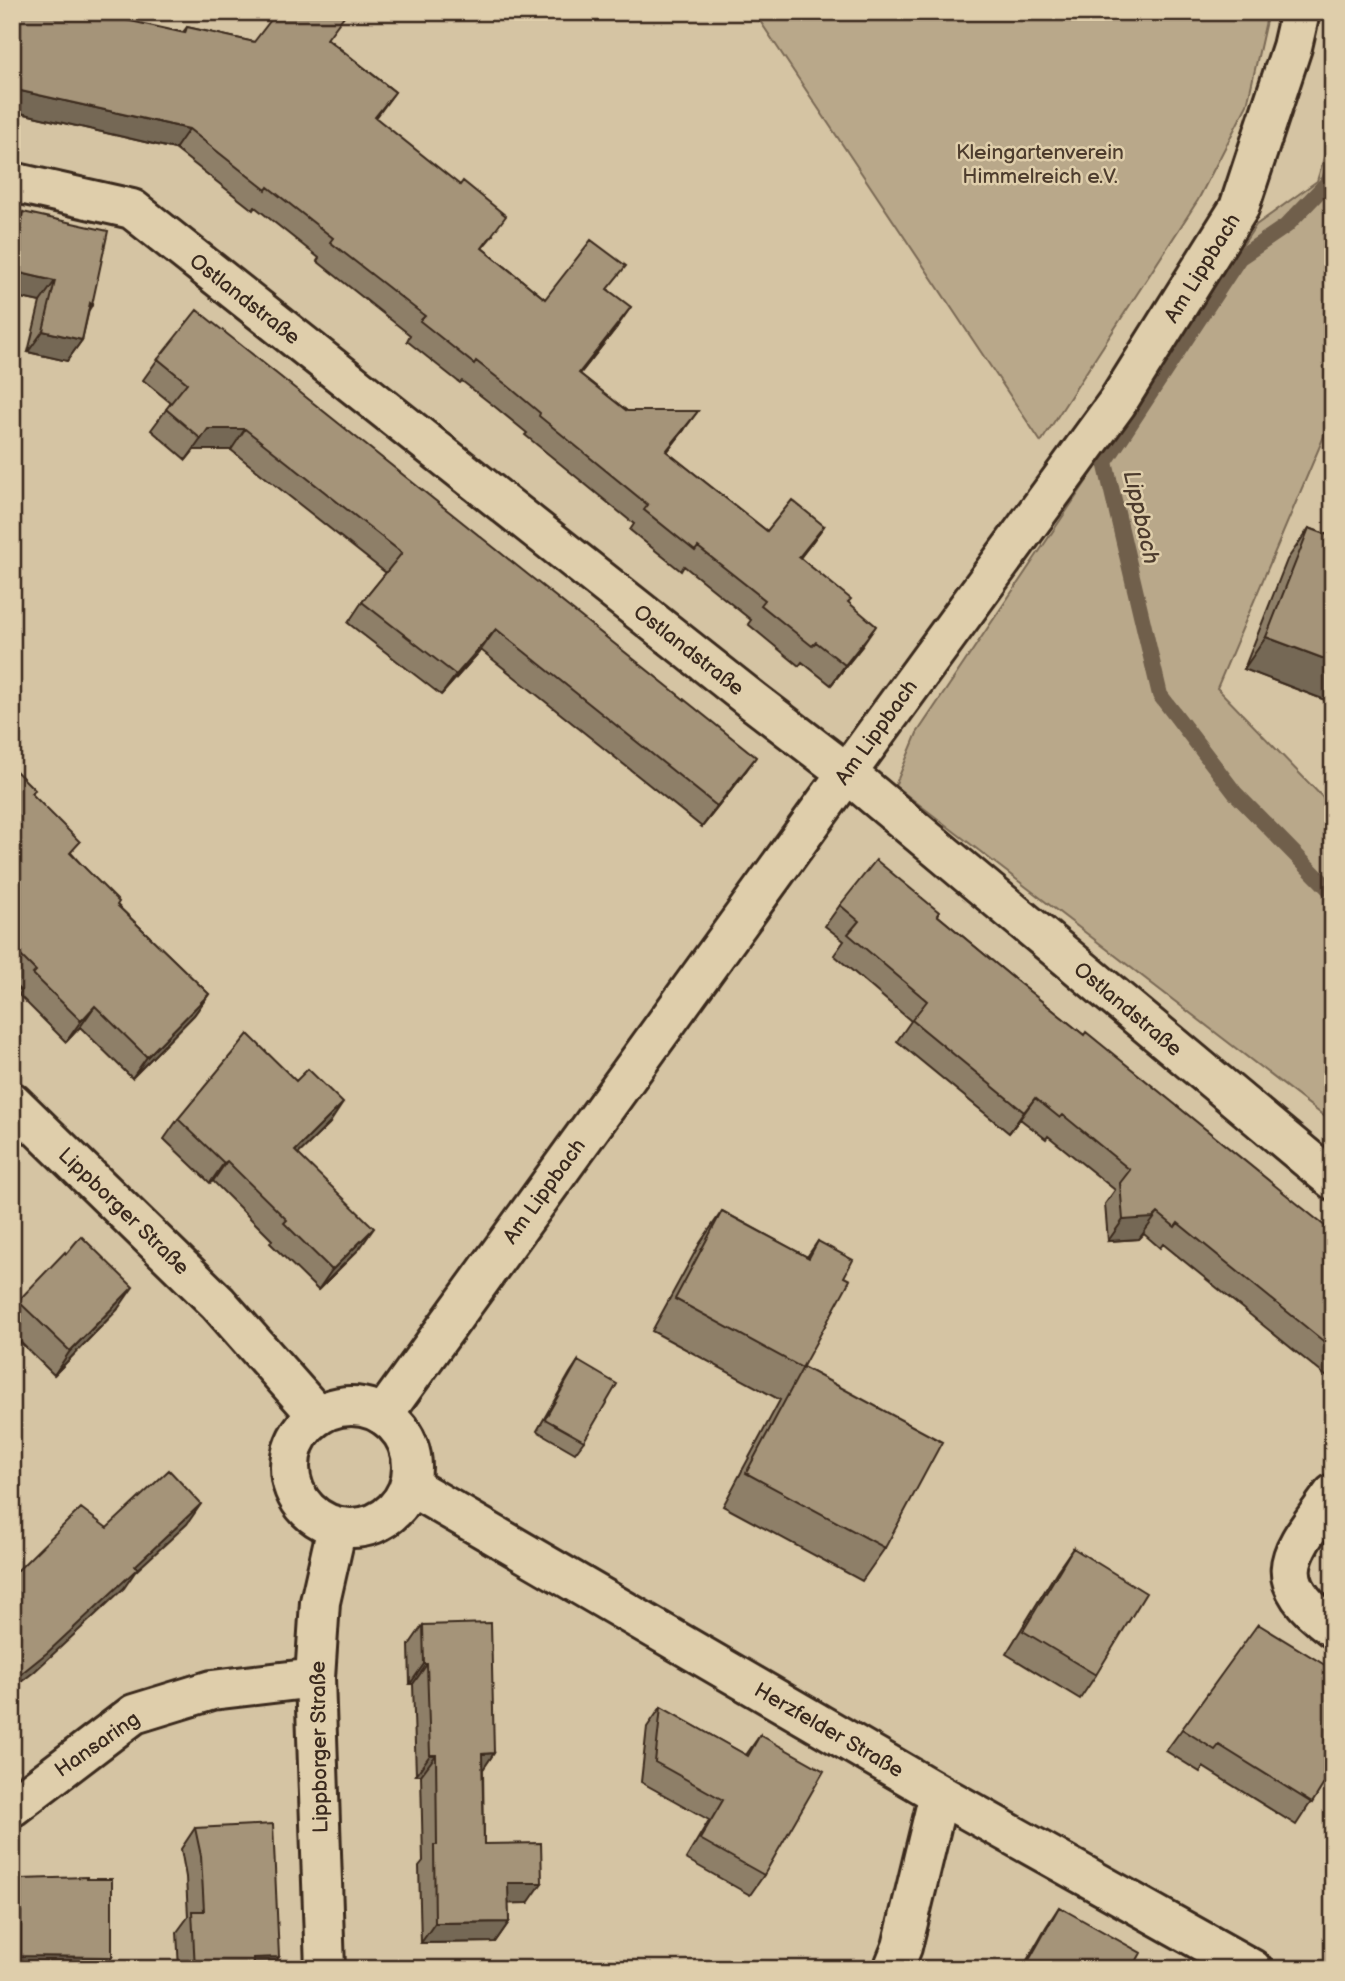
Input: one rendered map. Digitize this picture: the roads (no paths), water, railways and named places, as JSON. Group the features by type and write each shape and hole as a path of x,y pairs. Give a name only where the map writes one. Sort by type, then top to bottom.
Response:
{"street":[{"name":"Am Lippbach","path":"383,1415 1117,403 1239,208 1292,47 1300,12"},
{"name":"Ostlandstraße","path":"12,182 132,209 753,701 847,772 1333,1180"},
{"name":"Lippborger Straße","path":"12,1101 218,1303 318,1416"},
{"path":"350,1406 367,1408 383,1415 398,1428 409,1446 412,1466 410,1486 401,1502 389,1515 373,1525 337,1527 318,1519 303,1505 293,1488 290,1468 293,1448 303,1430 318,1416 333,1409 350,1406"},
{"name":"Herzfelder Straße","path":"410,1486 939,1794 1252,1969"},
{"path":"1333,1494 1292,1554 1289,1576 1297,1594 1312,1612 1333,1628"},
{"name":"Lippborger Straße","path":"325,1969 314,1678 320,1602 337,1527"},
{"name":"Hansaring","path":"12,1807 134,1714 212,1690 314,1678"},
{"path":"893,1969 902,1947 939,1794"}],"waterway":[{"name":"Lippbach","path":"1333,166 1329,181 1286,226 1239,258 1105,462 1160,695 1235,793 1333,893"}],"park label":[{"name":"Kleingartenverein Himmelreich e.V.","path":"1040,164"}]}
